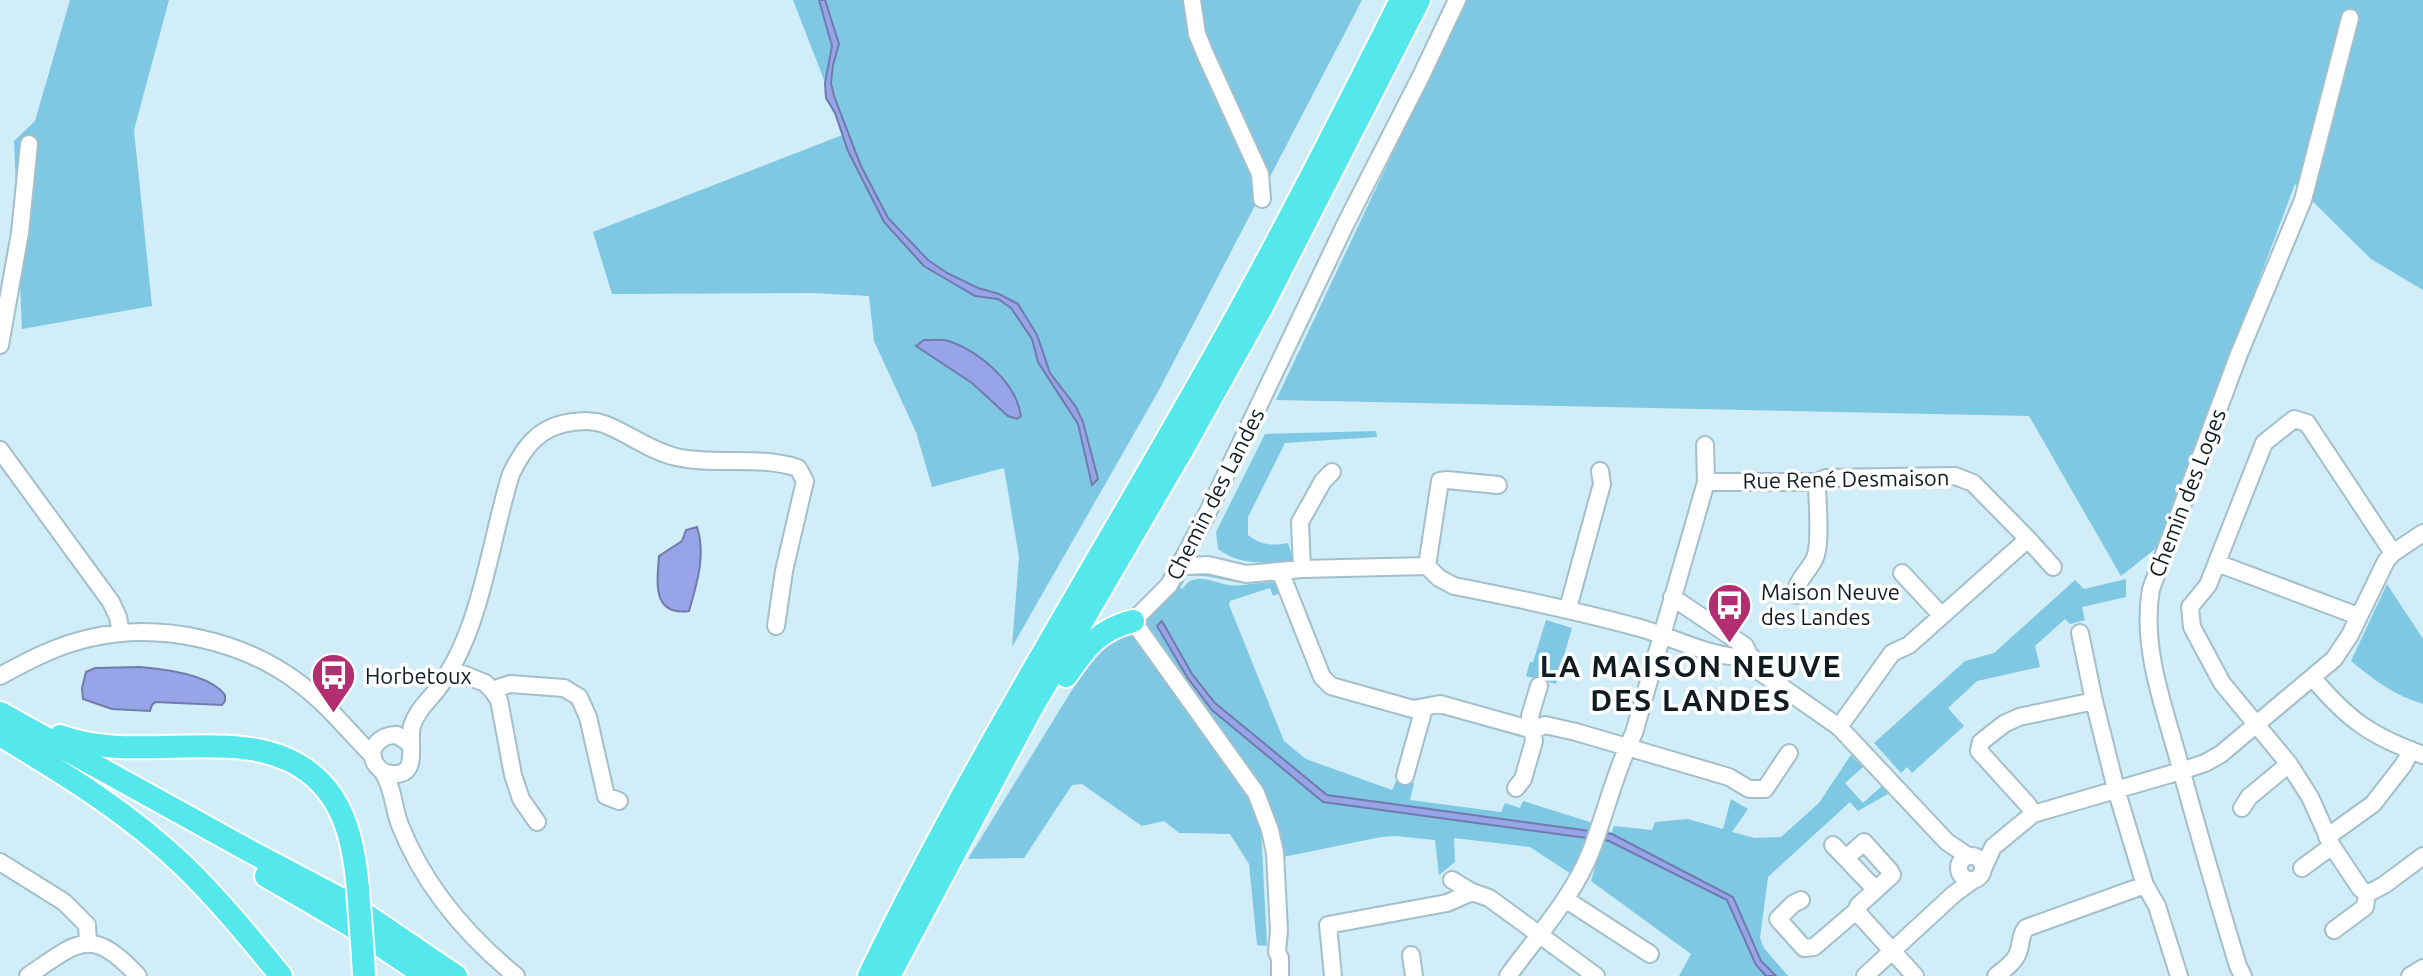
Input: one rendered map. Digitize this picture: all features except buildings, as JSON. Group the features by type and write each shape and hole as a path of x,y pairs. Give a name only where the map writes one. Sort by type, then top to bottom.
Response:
{"highway":[{"path":"869,976 1011,707 1251,290 1401,0"},
{"path":"889,976 1008,752 1236,354 1419,0"},
{"path":"1008,752 1024,740 1080,654 1105,631 1133,621"},
{"path":"0,704 55,734 88,743 141,749 252,749 276,754 298,764 325,788 344,817 353,847 364,967"},
{"path":"0,713 350,904 456,976"},
{"path":"0,726 280,884 361,932 426,976"},
{"path":"0,735 77,781 161,845 239,925 281,976"}],"street":[{"path":"1192,0 1197,34 1260,174 1262,199"},
{"name":"Chemin des Landes","path":"1133,621 1169,585 1181,563 1254,420 1345,225 1457,0"},
{"name":"Chemin des Loges","path":"2243,976 2154,670 2148,622 2151,589 2239,354 2303,200 2350,18"},
{"path":"0,345 20,233 29,144"},
{"path":"2334,930 2365,907 2367,894 2329,842 2310,797 2289,764 2222,683 2192,627 2190,607 2208,585 2264,443 2294,419 2307,423 2393,553"},
{"path":"373,756 376,744 417,713 450,669 475,611 511,474 530,441 544,430 560,424 602,423 676,457 706,461 779,462 798,468 805,481 784,571 776,626"},
{"path":"1508,976 1565,899 1591,852 1634,733 1706,482 1705,445"},
{"path":"0,450 111,602 121,633"},
{"path":"1568,608 1602,484 1600,471"},
{"path":"1302,569 1300,522 1323,481 1332,472"},
{"name":"Rue René Desmaison","path":"1706,482 1965,478 2053,567"},
{"path":"1427,566 1440,481 1498,485"},
{"path":"1796,595 1795,588 1813,564 1817,552 1817,482"},
{"path":"1865,976 1954,894 1969,867 2033,814 2181,771 2221,754 2334,659 2379,572 2393,553 2423,533"},
{"path":"1839,727 1892,653 1909,645 2028,539"},
{"path":"1189,547 1208,565"},
{"path":"1181,563 1187,566 1208,565 1246,574 1302,569 1427,566 1439,578 1454,586 1568,608 1735,658 1752,657"},
{"path":"2217,563 2358,616"},
{"path":"1280,571 1322,677 1331,686 1413,709 1440,704 1533,730 1545,725 1729,777 1749,789 1765,789 1789,753"},
{"path":"1902,573 1942,616"},
{"path":"1672,597 1745,646 1756,669 1839,727 1969,867"},
{"path":"1133,621 1260,802 1275,853 1280,976"},
{"path":"0,676 62,646 121,633 176,635 231,648 257,658 299,683 373,756 396,803 401,826 435,891 480,945 516,976"},
{"path":"2080,633 2116,789 2145,885 2157,906 2179,976"},
{"path":"450,669 485,683 499,700 513,775 521,799 537,822"},
{"path":"2302,868 2373,804 2417,752 2360,727 2313,678"},
{"path":"492,690 510,684 564,688 579,697 588,717 606,796 619,801"},
{"path":"1516,788 1523,779 1534,741 1530,716 1539,686"},
{"path":"2033,814 1979,751 1981,742 2019,717 2094,701"},
{"path":"1405,776 1424,708"},
{"path":"396,803 403,772 412,759 412,725 417,713"},
{"path":"353,735 368,739 397,735 410,744"},
{"path":"2242,808 2249,797 2289,764"},
{"path":"383,772 403,772"},
{"path":"1801,900 1778,919 1804,948 1814,947 1892,875 1864,842 1846,858"},
{"path":"1833,845 1876,890"},
{"path":"2367,894 2423,856"},
{"path":"0,862 64,902 87,925 88,943"},
{"path":"1452,880 1489,898 1596,976"},
{"path":"1996,976 2019,953 2020,935 2026,928 2145,885"},
{"path":"1333,976 1328,925 1447,903 1472,892"},
{"path":"1565,899 1650,954"},
{"path":"1856,911 1915,976"},
{"path":"28,976 68,949 88,943 108,948 138,976"},
{"path":"1411,955 1414,976"},
{"path":"2410,976 2423,968"}],"shaded area":[{"path":"70,0 169,0 134,130 152,306 22,329 14,141 35,121"},
{"path":"793,0 1362,0 1159,390 1012,647 1019,557 1004,468 932,487 916,432 874,341 869,296 813,293 612,294 593,232 845,134"},
{"path":"819,0 825,0 839,44 831,83 834,96 861,166 888,218 928,260 947,273 1018,304 1037,335 1050,373 1076,407 1083,422 1098,479 1092,485 1078,424 1038,362 1032,339 1011,308 998,299 975,296 924,266 884,222 848,151 835,113 826,98 825,83 832,46"},
{"path":"1465,0 2423,0 2423,290 2371,259 2295,184 2159,546 2121,576 2029,416 1276,400"},
{"path":"924,340 949,341 984,361 1012,391 1021,416 1017,419 1008,416 972,383 916,346"},
{"path":"1376,431 1377,437 1285,443 1248,517 1248,535 1267,544 1288,543 1294,561 1245,561 1218,549 1216,532 1265,434"},
{"path":"697,527 701,558 697,580 689,611 677,611 668,608 659,596 659,556 682,541 686,530"},
{"path":"1195,569 1244,578 1245,583 1194,575 1187,576 1180,588 1197,579 1231,585 1277,583 1282,592 1273,596 1270,588 1230,601 1229,605 1284,741 1306,759 1392,790 1397,779 1414,783 1410,800 1501,812 1505,803 1520,808 1523,801 1593,823 1571,874 1530,847 1454,838 1455,862 1439,875 1435,840 1381,837 1283,857 1273,817 1144,627 1145,617 1183,573"},
{"path":"2126,579 2126,597 2082,607 2085,620 2070,624 2065,619 2035,646 2040,667 1977,681 1948,708 1964,726 1912,773 1907,767 1901,773 1874,743 1965,661 1994,653 2075,580 2084,589"},
{"path":"2387,584 2423,639 2423,704 2394,692 2351,661"},
{"path":"1546,620 1572,628 1556,684 1526,676"},
{"path":"1162,621 1192,674 1215,703 1327,795 1612,834 1733,897 1761,961 1776,976 1766,976 1756,965 1727,900 1609,841 1323,802 1212,710 1187,677 1157,626"},
{"path":"1124,631 1137,636 1248,796 1261,828 1267,946 1257,945 1249,864 1230,834 1179,833 1164,821 1142,826 1082,784 1072,785 1024,858 968,859 1080,677 1110,638"},
{"path":"140,667 198,677 218,688 225,695 225,701 222,705 155,702 150,711 112,709 83,699 86,672 95,668"},
{"path":"1851,755 1863,767 1845,783 1863,803 1882,786 1888,794 1858,811 1850,802 1768,877 1760,938 1764,948 1788,976 1679,976 1691,954 1591,881 1606,831 1612,832 1614,826 1652,830 1655,822 1688,819 1723,829 1731,799 1748,809 1732,832 1755,838 1781,837 1819,803"}],"place":[{"name":"Maison Neuve des Landes","path":"1730,644"},
{"name":"Horbetoux","path":"334,715"}],"district":[{"name":"LA MAISON NEUVE DES LANDES","path":"1691,684"}]}
